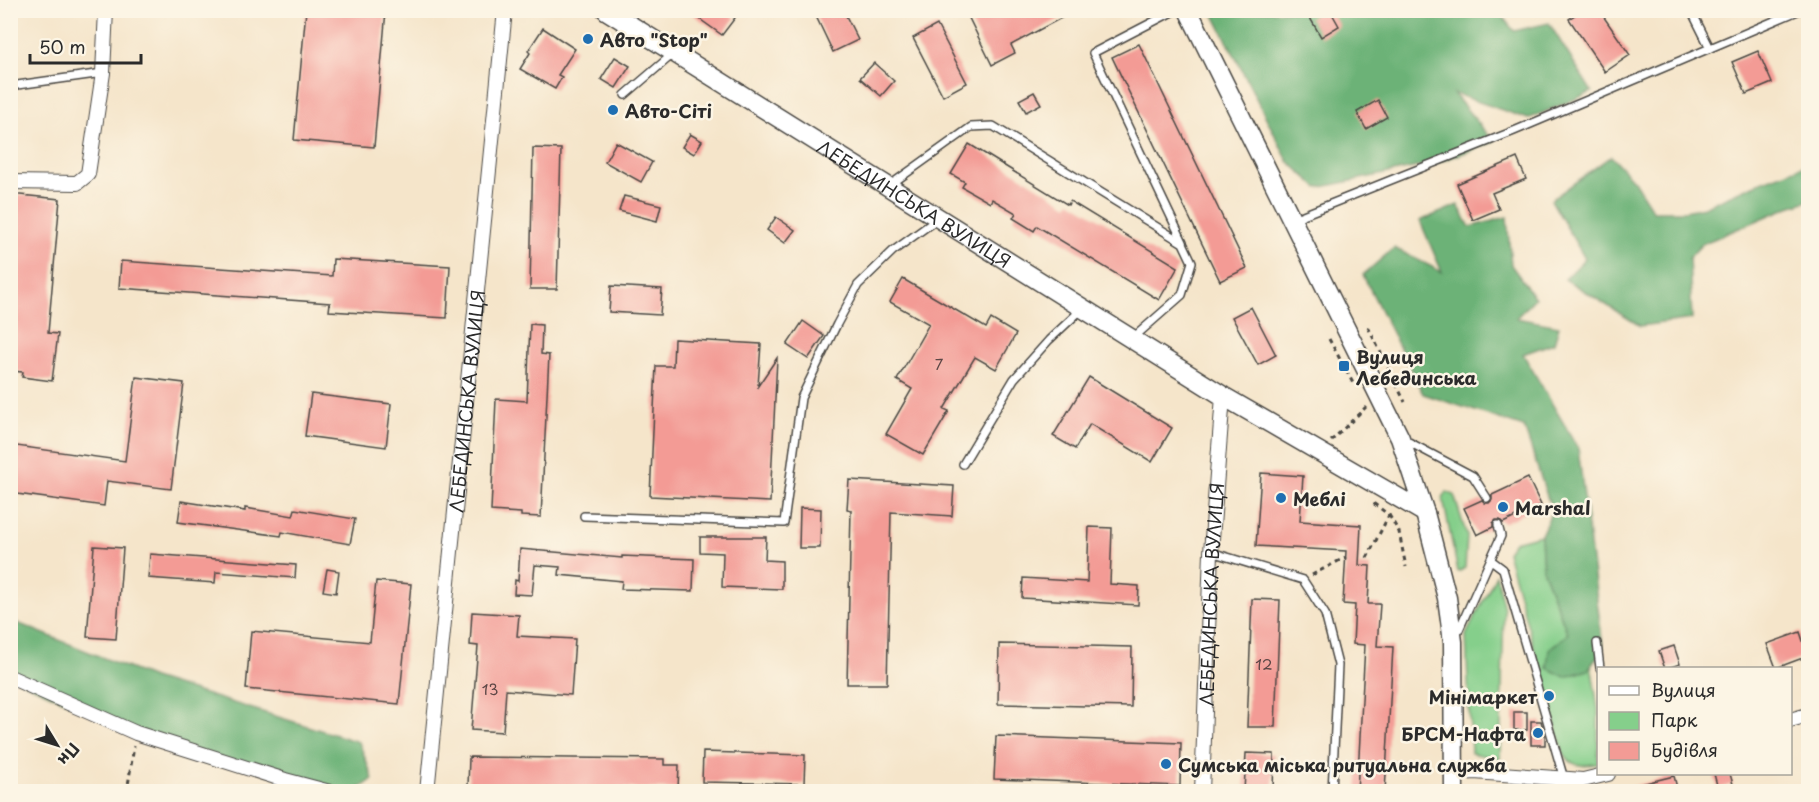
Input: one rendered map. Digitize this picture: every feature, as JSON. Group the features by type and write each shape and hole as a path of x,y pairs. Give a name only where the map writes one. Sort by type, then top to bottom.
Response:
{"street":[{"path":"10,182 77,183 88,174 103,74 106,10"},
{"name":"ЛЕБЕДИНСЬКА ВУЛИЦЯ","path":"427,792 505,10"},
{"name":"ЛЕБЕДИНСЬКА ВУЛИЦЯ","path":"606,10 1223,396 1425,513"},
{"path":"1188,10 1400,438 1425,513 1447,598 1454,642 1454,783 1474,772 1564,779 1584,786 1606,775"},
{"name":"ЛЕБЕДИНСЬКА ВУЛИЦЯ","path":"1202,792 1211,552 1223,396"},
{"path":"10,676 136,733 330,792"},
{"path":"1792,720 1809,715"}],"lane":[{"path":"1131,339 1182,295 1192,262 1092,53 1176,10"},
{"path":"1691,10 1710,48"},
{"path":"1291,219 1514,131 1800,10"},
{"path":"625,95 675,53"},
{"path":"10,86 103,74"},
{"path":"888,187 971,127 993,126 1183,243"},
{"path":"584,516 784,523 801,398 837,324 858,285 893,250 938,218"},
{"path":"963,464 1014,379 1048,340 1082,309"},
{"path":"1400,438 1473,476 1487,498"},
{"path":"1454,642 1501,536 1498,525"},
{"path":"1211,552 1303,580 1325,614 1338,665 1332,792"},
{"path":"1491,560 1503,569 1564,779"},
{"path":"1596,643 1600,667"}],"path":[{"path":"1368,327 1405,402"},
{"path":"1329,339 1355,387"},
{"path":"1331,441 1366,408 1361,398"},
{"path":"1373,503 1389,516 1399,532 1406,567"},
{"path":"1367,558 1389,516"},
{"path":"1303,580 1346,557"},
{"path":"127,792 136,733"}],"green space":[{"path":"1212,11 1498,11 1514,31 1549,23 1592,92 1528,119 1453,93 1494,142 1436,163 1318,188 1288,161"},
{"path":"1611,156 1634,181 1653,211 1685,211 1704,207 1808,164 1808,201 1702,244 1689,258 1692,319 1640,326 1565,279 1585,259 1551,200"},
{"path":"1458,205 1470,227 1507,217 1511,265 1535,298 1516,318 1559,326 1554,343 1523,354 1578,448 1603,648 1588,670 1565,677 1547,668 1549,649 1568,634 1543,571 1541,535 1552,511 1524,427 1423,394 1363,275 1394,248 1442,272 1420,221"},
{"path":"1447,492 1454,495 1467,536 1465,568 1458,572 1443,499"},
{"path":"1541,535 1543,571 1568,634 1550,649 1588,670 1591,664 1597,703 1597,764 1574,764 1563,752 1507,552 1514,542"},
{"path":"1496,575 1504,609 1500,759 1471,753 1466,635"},
{"path":"10,620 153,678 359,742 373,779 356,791 330,791 136,733 11,677"}],"building":[{"path":"306,10 386,10 374,147 294,140"},
{"path":"687,10 724,10 735,18 722,35"},
{"path":"813,10 843,10 858,40 833,52"},
{"path":"965,10 1076,10 1011,45 1015,53 992,65"},
{"path":"1322,10 1330,10 1339,26 1321,37 1310,18"},
{"path":"1582,10 1599,10 1630,55 1605,72 1569,19"},
{"path":"937,25 967,83 943,96 913,38"},
{"path":"543,28 575,49 558,75 562,77 555,89 520,69 530,53 528,51"},
{"path":"1139,44 1247,268 1220,281 1112,57"},
{"path":"1758,51 1772,83 1746,94 1732,62"},
{"path":"615,57 630,66 616,88 601,79"},
{"path":"874,63 894,81 881,96 860,78"},
{"path":"1034,92 1041,104 1026,112 1019,100"},
{"path":"1378,100 1387,117 1366,129 1357,112"},
{"path":"690,134 702,141 694,154 682,147"},
{"path":"616,142 652,162 641,182 605,162"},
{"path":"969,144 1068,205 1070,201 1178,267 1159,300 1037,226 1034,231 1013,218 1016,213 992,199 990,203 962,187 965,182 951,174"},
{"path":"533,148 561,149 557,289 530,289"},
{"path":"1517,158 1526,179 1492,193 1499,209 1473,220 1457,184"},
{"path":"10,194 60,199 48,333 58,334 52,381 22,377 23,372 10,371"},
{"path":"624,196 661,205 657,221 619,211"},
{"path":"776,217 795,230 785,243 767,230"},
{"path":"333,259 450,266 447,318 329,311 330,303 119,288 121,261 332,276"},
{"path":"903,279 986,328 991,319 1016,334 996,369 975,357 944,409 949,411 923,455 886,434 912,389 897,380 929,324 890,302"},
{"path":"611,286 662,289 660,315 609,312"},
{"path":"1251,307 1276,355 1258,365 1232,317"},
{"path":"803,321 824,336 808,359 787,345"},
{"path":"530,324 542,325 541,354 549,355 541,517 491,511 496,399 527,401"},
{"path":"674,339 761,344 758,386 777,358 770,502 650,496 656,366 673,366"},
{"path":"136,377 184,383 171,489 107,481 104,506 10,493 10,445 125,461"},
{"path":"1089,377 1172,428 1152,462 1090,424 1075,449 1053,436"},
{"path":"311,394 391,404 386,447 305,436"},
{"path":"1261,473 1303,476 1300,521 1361,525 1359,565 1370,566 1368,604 1380,604 1377,646 1393,647 1385,792 1357,792 1365,645 1353,644 1355,605 1343,604 1346,551 1256,546"},
{"name":"Marshal","path":"1528,478 1541,505 1503,523 1496,520 1493,527 1477,535 1464,508 1482,500 1489,503 1492,495"},
{"path":"849,480 954,486 952,516 891,512 887,684 847,684 851,510 847,509"},
{"path":"181,501 293,516 295,509 355,519 350,544 282,532 281,536 178,522"},
{"path":"800,508 821,509 820,548 799,548"},
{"path":"1089,527 1112,528 1110,584 1139,586 1138,605 1022,598 1023,578 1087,582"},
{"path":"700,537 766,537 765,560 782,561 782,589 722,587 723,553 700,552"},
{"path":"94,546 123,548 116,639 87,637"},
{"path":"520,549 622,558 622,556 694,559 693,591 621,589 622,581 559,575 560,567 535,565 532,595 514,594 515,580 518,581"},
{"path":"150,554 296,565 295,578 216,572 215,583 148,578"},
{"path":"327,569 339,571 336,593 323,591"},
{"path":"376,581 411,584 399,704 246,689 251,631 370,642"},
{"path":"1252,599 1280,600 1275,727 1247,727"},
{"path":"472,612 519,615 517,636 575,639 571,695 506,690 503,732 471,730 478,646 470,645"},
{"path":"1800,632 1808,656 1776,667 1767,644"},
{"path":"999,644 1132,647 1131,707 998,704"},
{"path":"1674,646 1680,664 1664,667 1659,651"},
{"path":"1514,712 1527,712 1527,730 1514,730"},
{"name":"БРСМ-Нафта","path":"1531,721 1541,721 1545,745 1531,745"},
{"path":"996,736 1181,743 1180,786 994,779"},
{"path":"703,752 805,755 804,784 702,782"},
{"path":"1246,753 1274,754 1273,792 1244,792"},
{"path":"469,757 664,759 664,765 679,765 678,789 468,787"},
{"path":"1714,775 1730,775 1733,784 1718,789"},
{"path":"1674,776 1678,792 1630,792 1629,787"}],"place":[{"name":"Авто \"Stop\"","path":"588,39"},
{"name":"Авто-Сіті","path":"613,110"},
{"name":"Вулиця Лебединська","path":"1344,366"},
{"name":"Меблі","path":"1281,498"},
{"name":"Marshal","path":"1503,507"},
{"name":"Мінімаркет","path":"1549,696"},
{"name":"БРСМ-Нафта","path":"1538,733"},
{"name":"Сумська міська ритуальна служба","path":"1166,764"}]}
